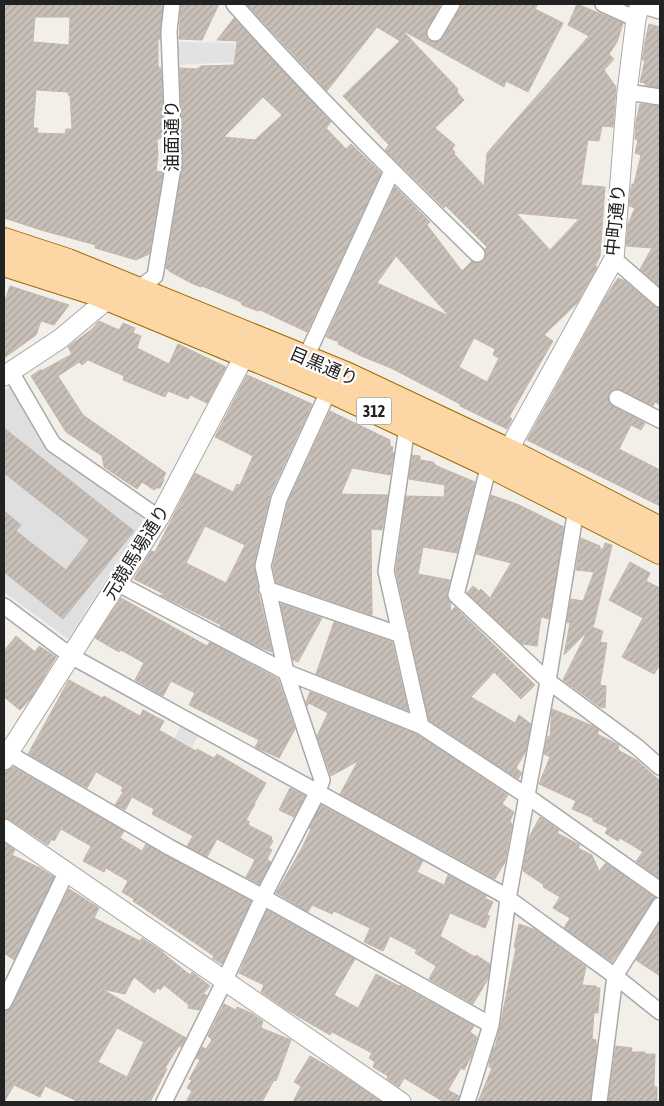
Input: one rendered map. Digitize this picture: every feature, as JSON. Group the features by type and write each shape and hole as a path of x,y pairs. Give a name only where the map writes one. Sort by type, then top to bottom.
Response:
{"main road":[{"name":"目黒通り","path":"4,240 68,261 137,290 250,345 329,390 407,427 500,462 660,528"},
{"name":"目黒通り","path":"4,264 250,345 306,357 387,393 576,509 660,552"}],"street":[{"name":"油面通り","path":"137,290 155,276 174,162 169,31 172,4"},
{"path":"234,4 300,76 392,171 477,254"},
{"path":"435,33 452,4"},
{"path":"604,4 660,11"},
{"name":"中町通り","path":"500,462 614,259 627,92 639,9"},
{"path":"627,92 660,97"},
{"path":"306,357 392,171"},
{"path":"614,259 660,299"},
{"path":"137,290 109,298 60,339 8,374 53,444 159,518"},
{"name":"元競馬場通り","path":"6,757 159,518 250,345"},
{"path":"164,1102 322,780 286,672 263,566 279,499 329,390"},
{"path":"617,398 660,420"},
{"path":"407,427 386,571 421,726"},
{"path":"500,462 456,595 548,681 636,746 660,767"},
{"path":"467,1102 490,1025 508,899 548,681 576,509"},
{"path":"118,583 286,672 421,726 527,796 660,890"},
{"path":"267,589 400,635"},
{"path":"4,606 71,656 508,899 660,1012"},
{"path":"6,757 169,848 263,897 490,1025"},
{"path":"4,829 401,1102"},
{"path":"4,1002 66,873"},
{"path":"599,1102 614,976 660,906"}],"shaded area":[{"path":"177,42 235,43 234,62 177,65"},
{"path":"12,386 50,448 136,509 143,521 68,639 4,592 4,391"},
{"path":"181,725 199,735 192,747 175,738"}],"building":[{"path":"4,4 114,6 114,4 163,4 160,39 158,39 158,65 161,68 164,136 157,140 156,171 163,172 149,254 136,260 95,248 96,245 4,218","holes":["35,17 70,17 69,45 33,42","36,90 68,92 68,95 70,95 72,129 66,129 65,134 37,133 38,128 33,128"]},
{"path":"181,4 219,4 202,40 179,39"},
{"path":"246,4 438,4 440,6 426,32 427,38 434,42 443,38 462,4 538,4 535,9 563,23 528,92 506,81 504,87 402,30 458,89 457,92 464,100 435,128 455,145 452,149 455,152 454,154 484,186 487,153 589,36 568,25 577,4 623,23 617,42 609,54 614,59 604,70 616,87 613,127 602,126 599,141 588,140 581,185 605,187 600,256 595,266 597,267 577,303 544,335 553,341 509,417 512,419 507,429 460,406 460,404 391,368 361,356 338,344 339,342 326,337 395,187 430,222 427,225 462,271 472,261 479,263 483,261 486,256 485,249 487,247 385,150 389,145 343,96 400,41 377,27 327,91","holes":["516,213 579,219 550,250","396,256 449,316 377,283","474,338 495,349 493,355 499,358 487,382 459,367"]},
{"path":"234,18 331,122 326,128 346,149 351,144 381,173 307,332 260,310 242,305 241,302 191,283 166,268 183,163 180,68 197,69 201,66 234,65 237,41 217,40","holes":["263,97 282,115 255,140 224,137"]},
{"path":"649,24 660,27 660,88 640,82 645,60 642,60"},
{"path":"640,104 660,106 660,287 640,269 652,248 626,246 628,224 635,208 629,206 631,189 641,155 635,153 638,140 635,139 636,122"},
{"path":"618,278 625,281 654,306 660,308 660,405 655,402 653,406 617,389 612,390 608,398 609,403 613,406 645,423 641,430 631,425 619,449 660,470 660,506 527,440 605,298"},
{"path":"10,286 69,305 54,325 41,321 36,335 4,358 4,303"},
{"path":"99,321 119,330 123,323 135,328 133,333 141,336 137,348 169,364 178,344 226,367 207,403 190,395 188,399 168,391 165,397 123,380 124,376 88,360 82,365 79,362 58,376 83,415 166,473 160,488 154,490 142,482 137,489 104,467 102,456 66,432 31,376 72,354 68,347 92,329"},
{"path":"247,375 312,404 270,495 254,564 272,652 220,627 221,625 160,595 166,595 134,579 151,551 155,552 195,473 233,492 237,484 240,485 253,456 215,437","holes":["205,526 245,545 226,583 186,563"]},
{"path":"330,411 390,440 390,446 393,447 392,452 394,453 390,475 352,468 341,494 388,495 382,530 371,529 372,615 276,582 273,566 288,502"},
{"path":"4,428 134,531 63,619 4,572 4,511 21,525 16,531 66,570 89,540 4,473"},
{"path":"412,455 420,456 420,460 433,462 437,466 475,482 457,553 423,547 418,574 450,580 447,598 451,603 450,612 455,607 535,685 521,699 494,672 471,697 515,723 519,715 531,724 526,751 516,768 522,773 518,779 429,720 396,571 406,496 444,497 445,485 409,479"},
{"path":"491,495 517,504 564,527 549,619 541,617 537,646 522,644 467,593 473,586 479,591 481,589 490,598 511,563 476,554"},
{"path":"581,538 600,546 600,549 603,549 605,543 612,545 592,627 603,631 600,642 607,643 600,685 606,686 605,708 600,707 563,680 587,632 564,655 570,623 567,622 571,599 583,601 594,572 576,570"},
{"path":"630,562 650,573 646,581 660,588 660,665 654,674 622,657 643,618 609,600"},
{"path":"121,598 207,646 210,642 278,679 295,729 279,758 255,747 259,740 189,705 195,693 171,681 163,696 135,680 144,663 121,650 119,652 95,638"},
{"path":"281,604 322,618 298,662 293,660"},
{"path":"334,622 392,642 408,711 316,674"},
{"path":"16,636 35,652 39,646 56,657 31,698 20,710 4,697 4,651"},
{"path":"69,680 102,698 104,696 140,716 143,710 164,721 159,730 196,751 197,749 214,758 217,754 266,783 246,820 250,822 248,824 252,827 272,837 273,841 269,848 272,850 267,859 271,862 259,884 246,877 255,860 217,839 207,857 187,846 193,836 152,814 154,809 132,797 125,810 115,805 123,792 121,791 123,787 96,772 87,788 28,754"},
{"path":"310,692 417,734 508,795 502,804 514,812 510,821 512,824 505,862 495,879 340,794 358,761 331,776 317,736 328,713 309,703 307,706 306,702"},
{"path":"552,709 599,730 597,734 619,745 618,750 638,761 660,781 660,879 636,861 643,852 620,838 618,841 605,833 608,828 593,821 593,818 572,809 576,801 539,784 550,757 544,754 548,736 550,737"},
{"path":"13,767 124,831 120,838 142,851 146,844 251,901 222,964 212,958 214,956 122,892 128,881 106,868 104,872 83,861 91,846 61,829 54,841 52,839 48,845 4,818 4,771"},
{"path":"290,788 305,796 294,817 279,810"},
{"path":"321,805 423,861 417,872 444,885 448,875 486,896 485,898 493,902 487,915 490,916 485,928 450,913 440,936 490,964 488,979 473,1004 429,979 436,966 415,953 417,950 390,936 383,951 364,942 370,928 334,911 332,914 312,905 308,912 276,893 302,848 311,829 309,828"},
{"path":"540,817 559,830 557,833 580,845 578,848 592,855 599,871 606,863 655,898 612,962 564,928 570,918 553,908 560,897 543,887 544,885 523,871 528,839"},
{"path":"4,842 15,850 12,855 54,877 14,960 4,953"},
{"path":"69,889 99,908 94,918 140,941 142,938 163,952 190,975 192,972 210,986 203,994 207,995 199,1010 188,1008 189,1005 164,985 154,993 134,977 125,994 102,989 186,1038 165,1068 167,1069 150,1102 79,1102 45,1086 40,1097 14,1085 4,1102 4,1015 12,1006","holes":["117,1028 144,1042 127,1077 98,1062"]},
{"path":"267,910 355,959 334,995 358,1008 376,974 400,985 474,1026 470,1032 477,1037 471,1057 464,1070 461,1068 448,1090 459,1096 458,1102 444,1102 404,1078 399,1087 387,1079 388,1076 373,1067 375,1062 369,1058 372,1053 332,1032 330,1035 287,1010 261,992 264,985 239,973"},
{"path":"660,922 660,976 636,960"},
{"path":"519,924 536,930 586,967 582,985 600,988 598,1013 594,1013 592,1039 596,1040 597,1044 590,1102 478,1102 492,1068 489,1067 490,1059 495,1048 500,1026"},
{"path":"224,1004 236,1010 237,1007 251,1013 263,1021 261,1028 291,1040 276,1081 274,1080 262,1102 186,1102 192,1091 187,1088 192,1080 189,1079 200,1060 196,1058 202,1047 206,1049 212,1040 208,1036"},
{"path":"616,1046 632,1048 631,1052 655,1054 654,1087 657,1087 657,1102 608,1102"},
{"path":"310,1056 338,1072 382,1102 293,1102 301,1086 294,1082"}]}
